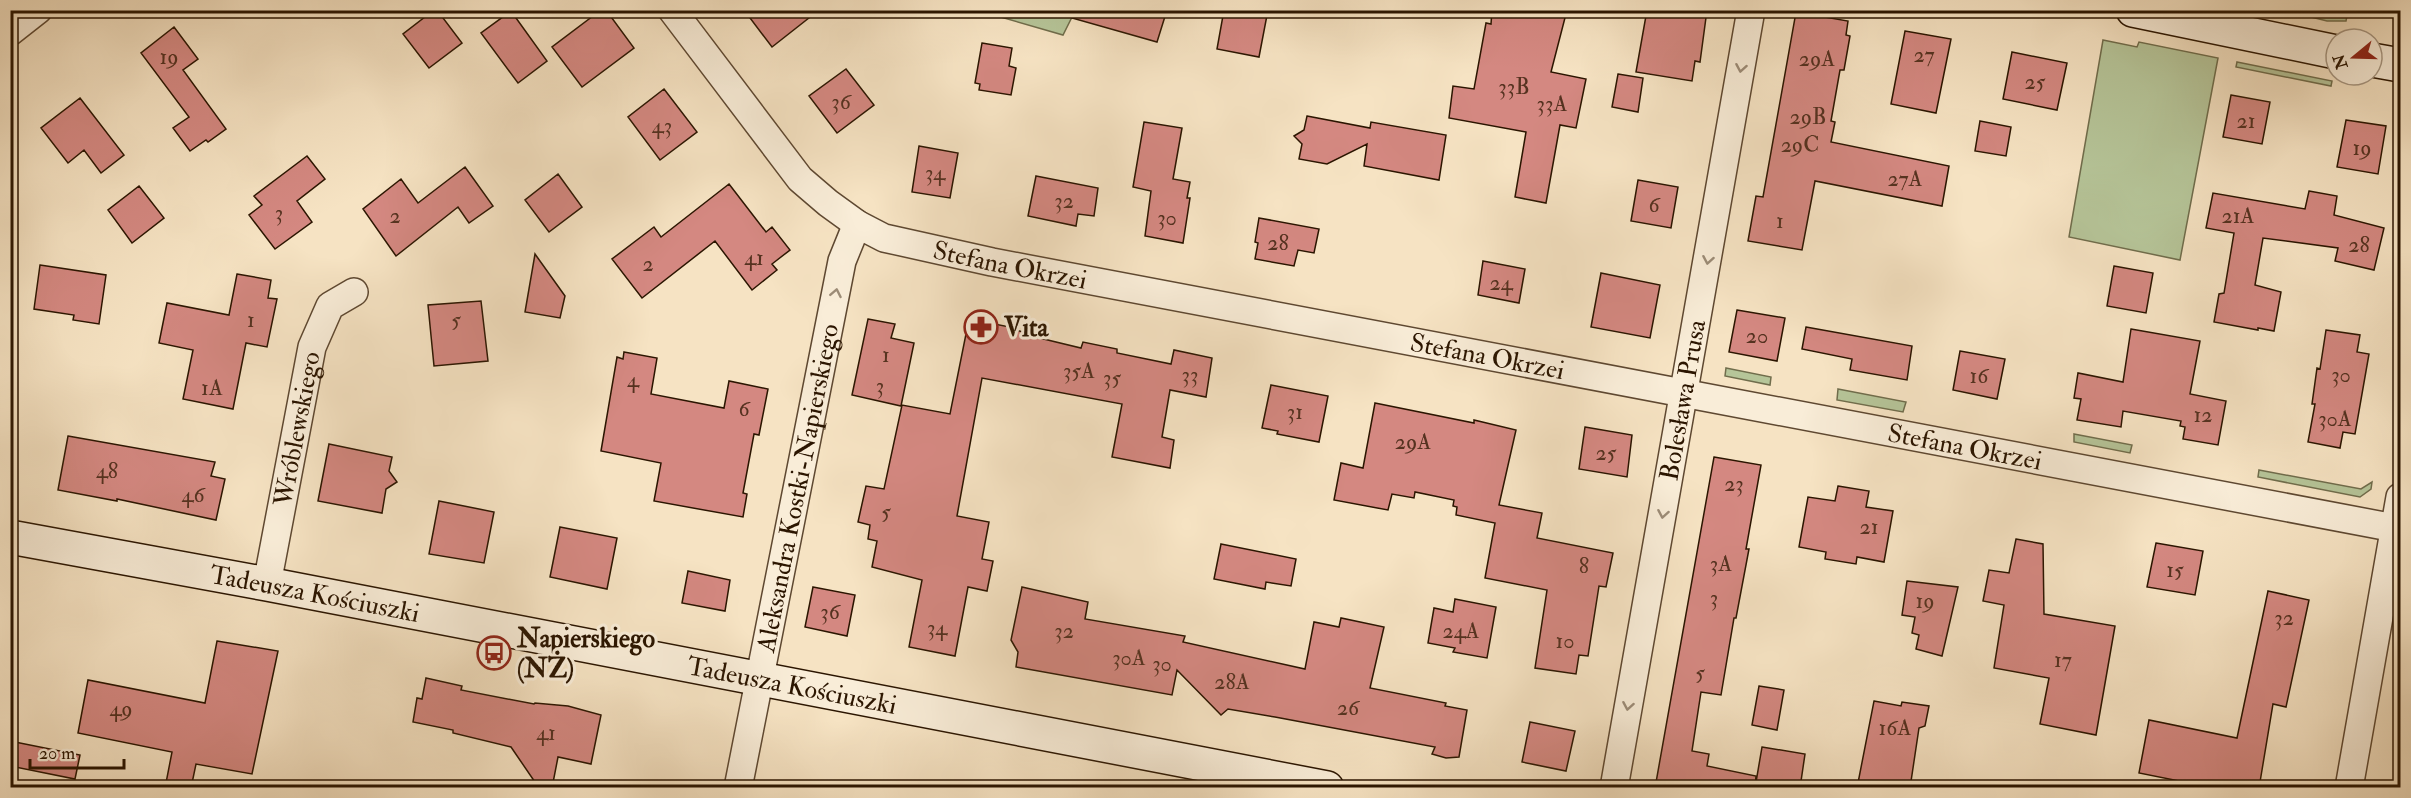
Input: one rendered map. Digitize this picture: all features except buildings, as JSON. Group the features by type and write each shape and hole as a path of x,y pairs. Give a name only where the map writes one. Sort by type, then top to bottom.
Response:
{"street":[{"path":"10,33 38,10"},
{"name":"Stefana Okrzei","path":"672,10 800,179 857,224 884,238 979,259 1684,395 2398,529"},
{"name":"Bolesława Prusa","path":"1614,788 1751,10"},
{"path":"2133,10 2324,50"},
{"path":"2384,63 2400,66"},
{"name":"Aleksandra Kostki-Napierskiego","path":"738,788 842,261 857,224"},
{"name":"Wróblewskiego","path":"267,584 312,347 330,306 354,292"},
{"path":"2349,788 2398,529 2400,497"},
{"name":"Tadeusza Kościuszki","path":"10,537 267,584 1327,788"}],"green space":[{"path":"2300,10 2348,11 2346,21 2327,21 2299,14"},
{"path":"980,11 1075,11 1063,35"},
{"path":"2103,40 2137,47 2139,42 2218,58 2180,260 2069,237"},
{"path":"2237,62 2324,79 2324,85 2236,67"},
{"path":"1726,368 1771,377 1770,385 1725,376"},
{"path":"1838,389 1906,402 1903,412 1837,400"},
{"path":"2074,434 2132,445 2130,453 2074,442"},
{"path":"2259,470 2361,489 2372,482 2371,489 2360,497 2258,477"}],"place":[{"name":"Vita","path":"981,327"},
{"name":"Napierskiego (NŻ)","path":"494,653"}]}
